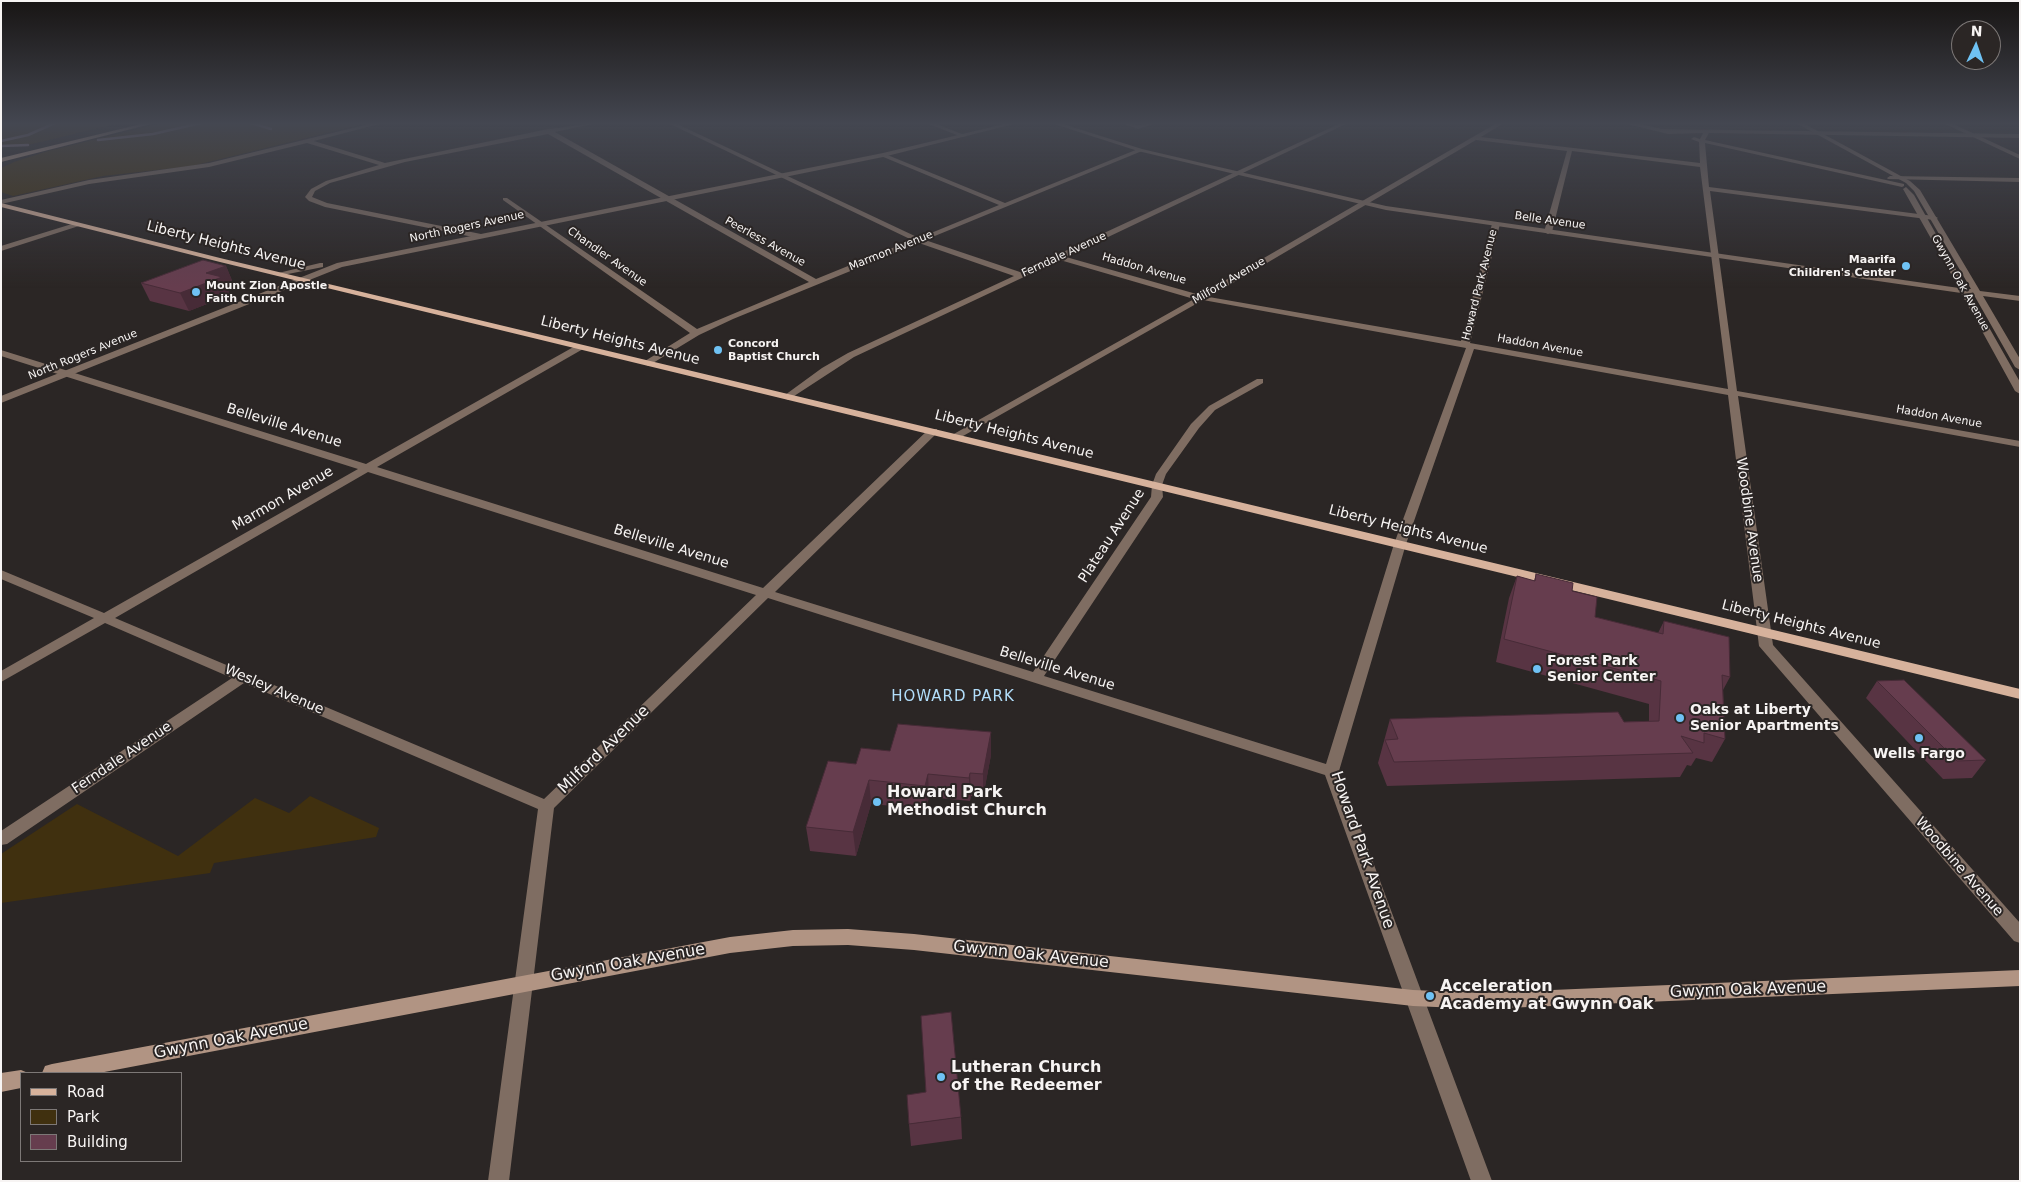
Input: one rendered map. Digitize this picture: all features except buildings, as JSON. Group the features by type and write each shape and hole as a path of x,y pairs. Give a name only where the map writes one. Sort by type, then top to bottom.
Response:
{"main road":[{"name":"Liberty Heights Avenue","path":"1,204 278,274 2020,694"},
{"name":"Gwynn Oak Avenue","path":"57,1072 523,982 730,945 793,938 848,937 923,943 1414,998 1482,1001 2020,978"},
{"path":"1,1083 20,1079"}],"street":[{"path":"1,204 89,182 118,178"},
{"path":"344,178 320,186 310,193 308,197 317,203 478,236"},
{"name":"Peerless Avenue","path":"632,178 815,282"},
{"name":"North Rogers Avenue","path":"1,400 301,279 350,262 770,178"},
{"path":"786,178 918,240 1020,275"},
{"path":"940,178 1005,205"},
{"name":"Marmon Avenue","path":"648,363 696,333 730,317 1071,178"},
{"name":"Ferndale Avenue","path":"788,396 837,362 1227,178"},
{"name":"Belle Avenue","path":"1260,178 1363,203 1548,232 2020,299"},
{"name":"Milford Avenue","path":"956,437 1201,298 1406,178"},
{"path":"1548,232 1562,178"},
{"name":"Woodbine Avenue","path":"1705,178 1764,632 1769,652 2020,936"},
{"path":"1868,178 1902,185"},
{"name":"Gwynn Oak Avenue","path":"1897,178 1897,181 1911,195 2020,391"},
{"name":"Gwynn Oak Avenue","path":"1897,178 1908,182 1917,190 2020,367"},
{"path":"1907,178 2020,180"},
{"path":"1707,189 1934,218"},
{"name":"Chandler Avenue","path":"505,199 696,333"},
{"name":"Howard Park Avenue","path":"1482,1181 1331,770 1400,544 1468,346 1496,224"},
{"path":"1,249 78,225"},
{"name":"Haddon Avenue","path":"1059,257 1201,298 2020,444"},
{"path":"278,274 321,265 350,262"},
{"name":"Marmon Avenue","path":"1,677 580,346"},
{"name":"Belleville Avenue","path":"1,353 1331,770"},
{"name":"Plateau Avenue","path":"1036,678 1157,497 1157,485 1161,474 1203,417 1223,401 1260,381"},
{"name":"Milford Avenue","path":"546,806 933,431"},
{"name":"Wesley Avenue","path":"1,574 546,806"},
{"name":"Ferndale Avenue","path":"1,839 243,677"},
{"path":"498,1181 546,806"}],"green space":[{"path":"1,178 93,178 13,196 1,192"},
{"path":"310,796 379,828 376,837 214,863 210,873 1,903 1,854 77,804 178,856 255,798 289,813"}],"place":[{"name":"Maarifa Children's Center","path":"1906,266"},
{"name":"Mount Zion Apostle Faith Church","path":"196,292"},
{"name":"Concord Baptist Church","path":"718,350"},
{"name":"Forest Park Senior Center","path":"1537,669"},
{"name":"Oaks at Liberty Senior Apartments","path":"1680,718"},
{"name":"Wells Fargo","path":"1919,738"},
{"name":"Howard Park Methodist Church","path":"877,802"},
{"name":"Acceleration Academy at Gwynn Oak","path":"1430,996"},
{"name":"Lutheran Church of the Redeemer","path":"941,1077"}],"district":[{"name":"HOWARD PARK","path":"953,697"}]}
